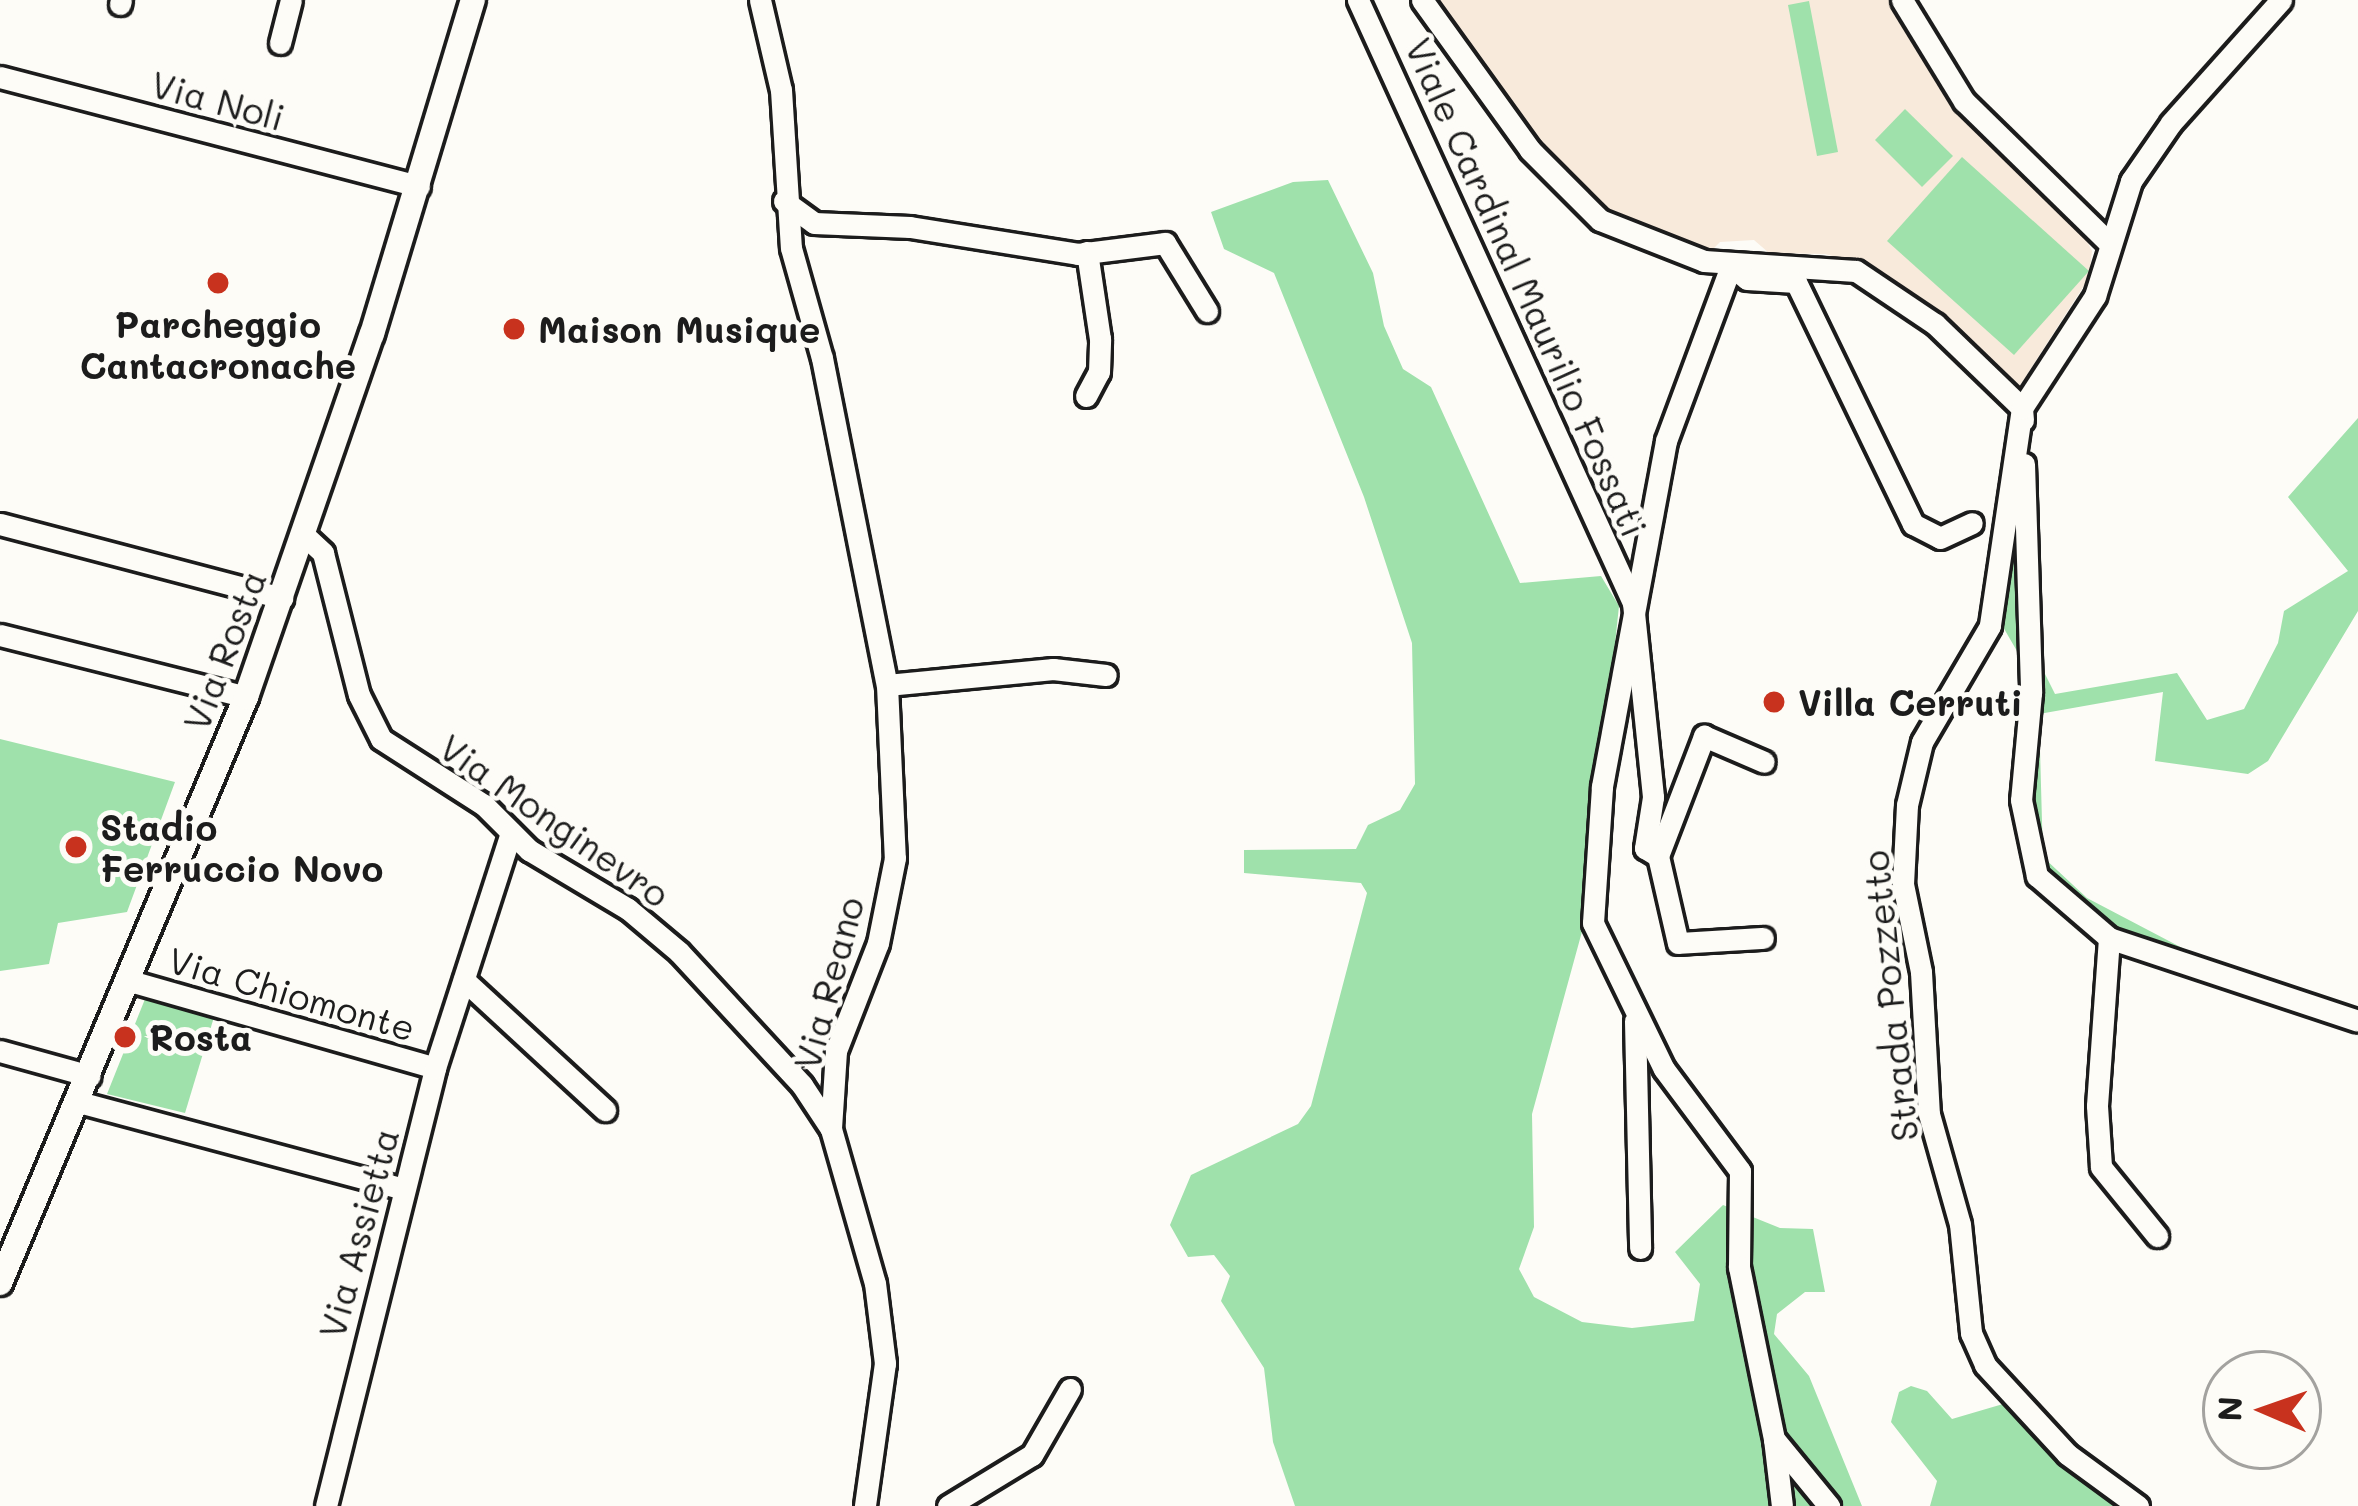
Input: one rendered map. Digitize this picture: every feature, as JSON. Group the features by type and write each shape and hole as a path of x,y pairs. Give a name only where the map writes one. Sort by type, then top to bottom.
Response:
{"street":[{"path":"280,43 291,0"},
{"name":"Via Reano","path":"760,0 781,91 784,200 887,685 895,858 878,944 836,1052 830,1129 875,1283 885,1363 865,1506"},
{"name":"Viale Cardinal Maurilio Fossati","path":"1358,0 1633,603"},
{"path":"1421,0 1567,193 1600,220 1731,266 1747,279 1796,282 1913,524 1940,538 1972,523"},
{"path":"1902,0 1964,101 2107,241"},
{"path":"2282,0 2171,123 2132,182 2107,241 2095,296 2022,408 2031,693 2021,800 2026,844 2037,876 2109,938 2358,1021"},
{"name":"Via Rosta","path":"0,1283 246,697 419,186 468,8"},
{"name":"Via Noli","path":"0,77 419,186"},
{"path":"784,200 814,223 910,227 1088,252 1165,243 1207,310"},
{"path":"1086,396 1099,373 1100,340 1088,252"},
{"path":"1731,266 1824,264 1856,271 1935,324 2022,408"},
{"path":"1731,266 1666,441 1633,603 1593,848 1593,922 1664,1069 1740,1171 1739,1267 1774,1438 1782,1506"},
{"name":"Strada Pozzetto","path":"2022,408 1990,626 1922,742 1907,805 1903,884 1921,973 1930,1114 1960,1224 1971,1333 1985,1365 2067,1454 2138,1506"},
{"path":"0,524 282,598"},
{"name":"Via Monginevro","path":"304,536 323,553 371,725 679,952 802,1085 830,1129"},
{"path":"1633,603 1653,797 1645,848 1658,856"},
{"path":"0,635 246,697"},
{"path":"887,685 1052,669 1106,675"},
{"path":"1763,938 1678,944 1658,856 1704,736 1764,762"},
{"name":"Via Assietta","path":"326,1506 435,1068 512,833"},
{"path":"2109,938 2097,1106 2101,1166 2157,1236"},
{"path":"464,980 605,1109"},
{"name":"Via Chiomonte","path":"130,981 435,1068"},
{"path":"1634,1010 1640,1248"},
{"path":"0,1051 90,1076"},
{"path":"79,1102 403,1189"},
{"path":"948,1506 1032,1455 1070,1389"},
{"path":"1774,1438 1828,1506"}],"shaded area":[{"path":"1431,0 1895,0 1978,132 2083,233 2092,251 2089,278 2015,393 1865,265 1825,254 1769,253 1754,240 1720,242 1706,256 1604,216 1570,188"}],"green space":[{"path":"1809,1 1838,152 1817,156 1788,5"},
{"path":"1905,109 1953,156 1922,187 1875,140"},
{"path":"1962,157 2089,271 2014,355 1887,241"},
{"path":"1328,180 1373,273 1384,326 1403,369 1431,387 1520,583 1601,576 1619,606 1586,917 1532,1114 1534,1227 1519,1269 1534,1297 1582,1322 1632,1328 1694,1321 1700,1284 1675,1252 1723,1205 1780,1228 1813,1229 1825,1292 1805,1292 1777,1314 1774,1334 1809,1376 1862,1506 1295,1506 1273,1442 1264,1368 1221,1301 1230,1276 1214,1255 1188,1257 1170,1225 1191,1175 1298,1124 1311,1106 1367,893 1361,883 1244,873 1244,850 1356,849 1368,825 1400,810 1415,784 1412,643 1364,497 1274,273 1224,249 1211,212 1293,182"},
{"path":"2358,418 2358,611 2268,761 2248,774 2155,761 2163,692 2039,714 2043,857 2087,898 2188,951 2186,960 2091,918 2044,876 2030,827 2036,684 1999,620 2017,503 2033,452 2041,666 2055,694 2177,673 2207,720 2244,709 2278,643 2284,611 2348,571 2288,497"},
{"name":"Stadio Ferruccio Novo","path":"0,739 175,782 127,912 58,923 49,964 0,971"},
{"path":"147,994 214,1017 185,1113 107,1094"},
{"path":"1911,1386 1927,1391 1952,1419 2003,1404 2125,1506 1930,1506 1937,1481 1891,1422 1899,1392"}],"place":[{"name":"Parcheggio Cantacronache","path":"218,283"},
{"name":"Maison Musique","path":"514,329"},
{"name":"Villa Cerruti","path":"1774,702"},
{"name":"Stadio Ferruccio Novo","path":"76,847"},
{"name":"Rosta","path":"125,1037"}]}
